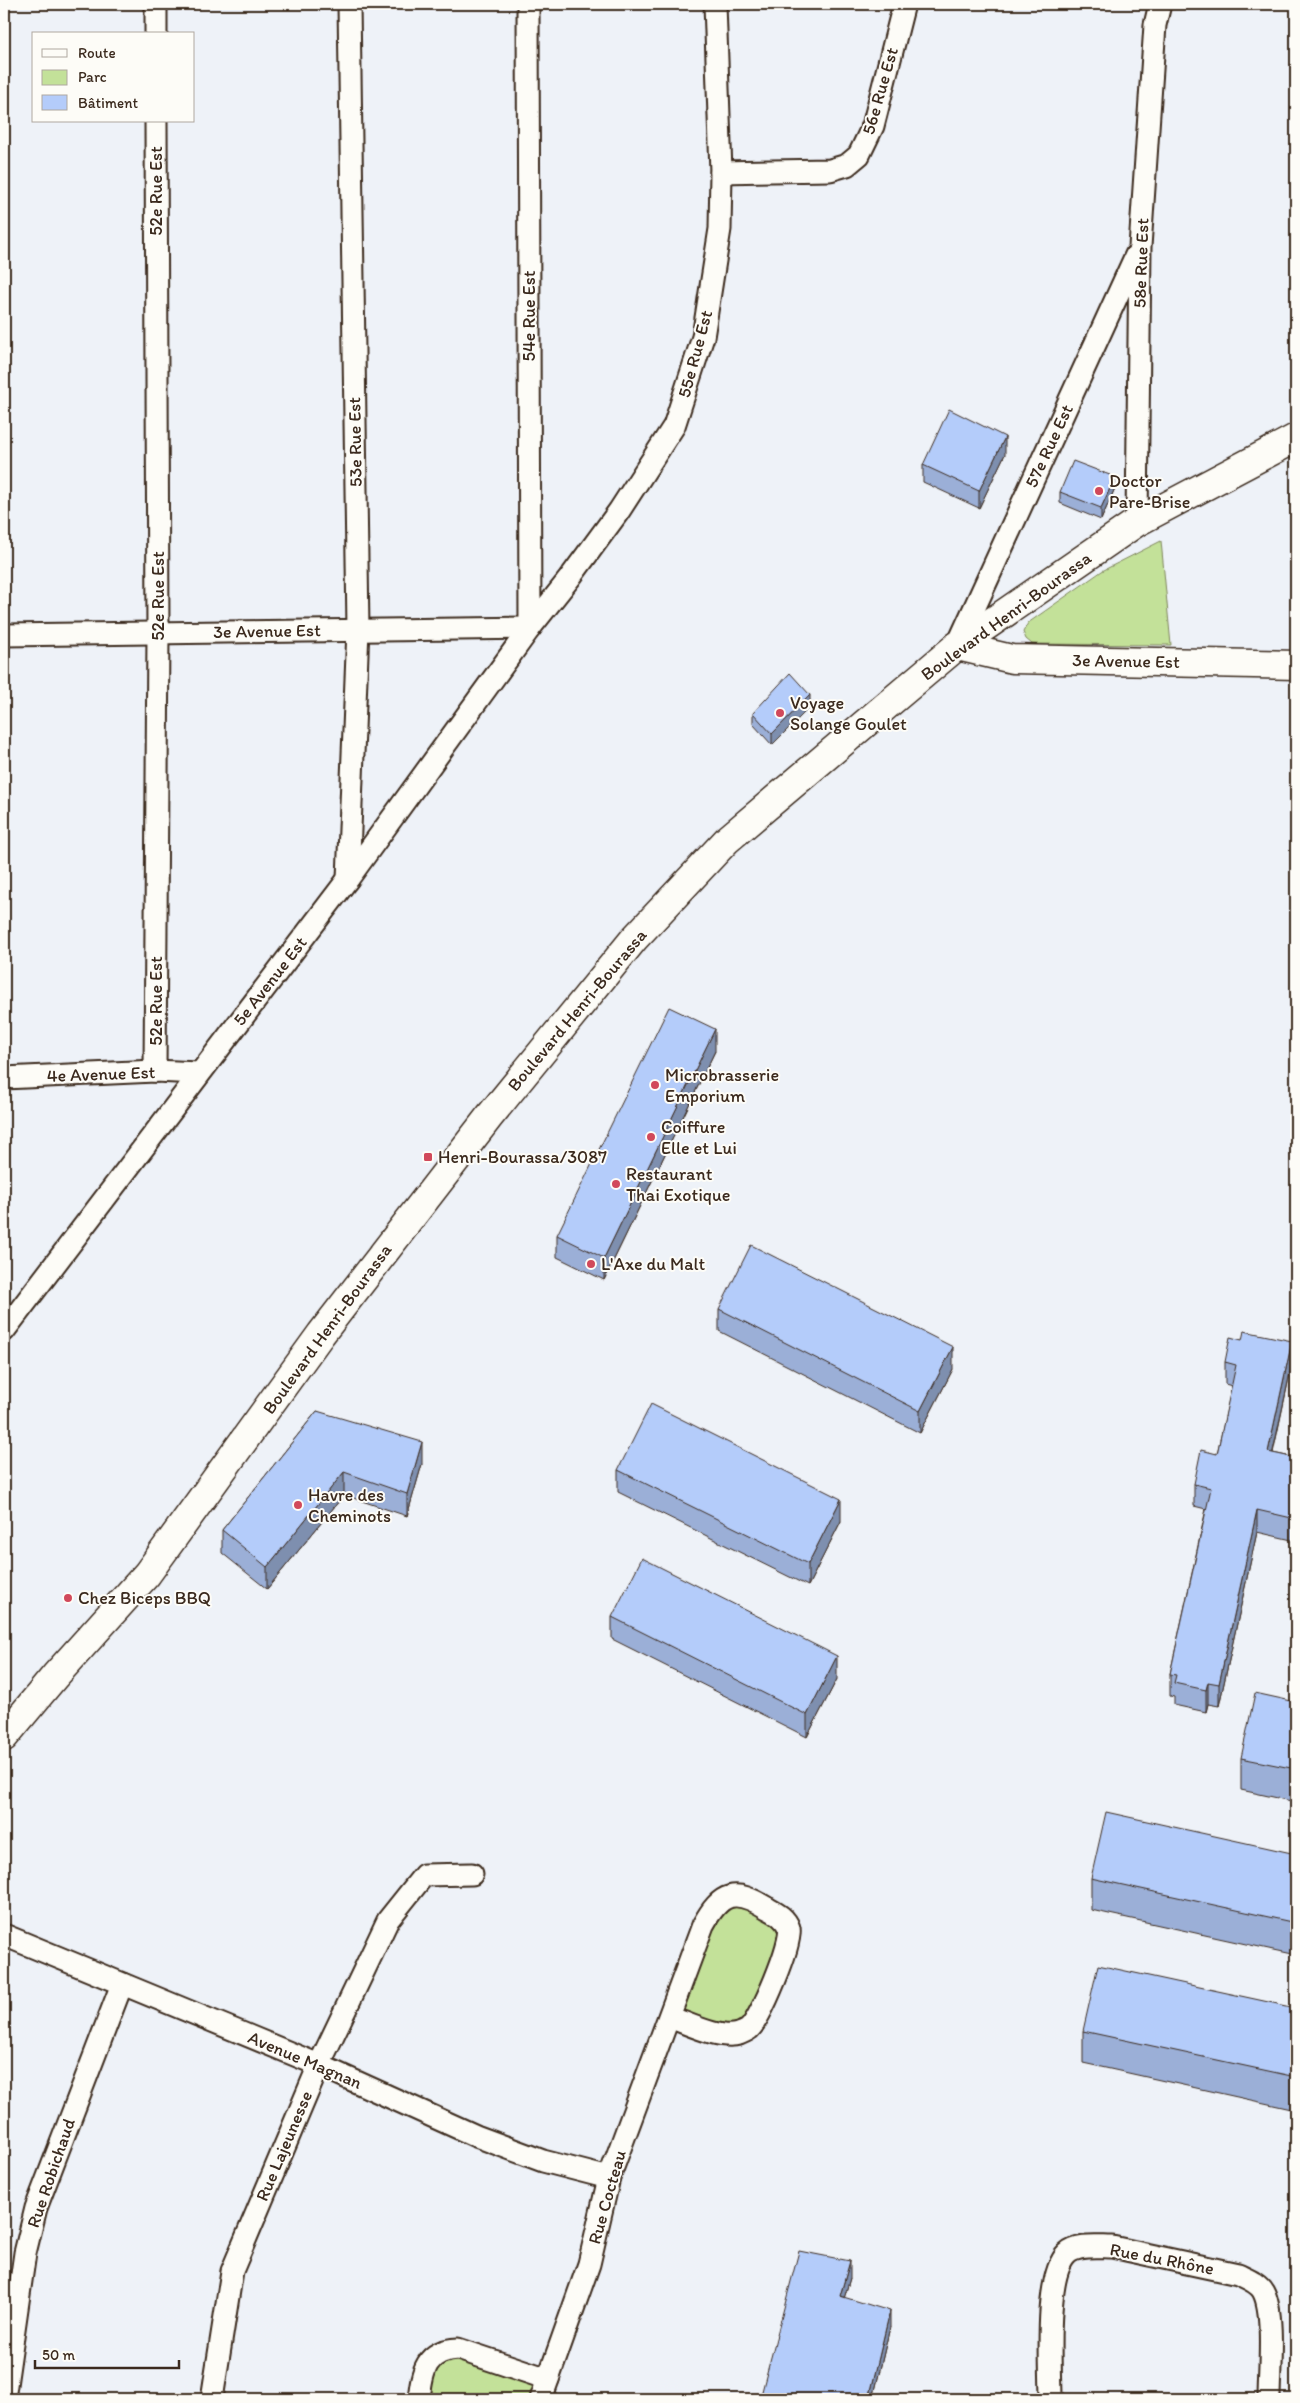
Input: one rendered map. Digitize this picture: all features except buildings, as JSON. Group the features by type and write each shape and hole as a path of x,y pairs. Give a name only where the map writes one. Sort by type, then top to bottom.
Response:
{"main road":[{"name":"Boulevard Henri-Bourassa","path":"4,1737 55,1676 146,1574 385,1249 634,939 727,840 957,646 1137,522 1296,438"},
{"name":"3e Avenue Est","path":"957,646 1012,659 1296,666"}],"street":[{"path":"156,4 156,32"},
{"name":"53e Rue Est","path":"348,880 358,629 349,4"},
{"name":"54e Rue Est","path":"528,4 530,628"},
{"name":"55e Rue Est","path":"530,628 619,511 674,426 703,337 720,229 721,172 715,4"},
{"name":"56e Rue Est","path":"721,172 830,170 847,166 859,156 874,126 904,4"},
{"name":"58e Rue Est","path":"1137,522 1140,247 1155,25 1160,4"},
{"name":"52e Rue Est","path":"155,1071 158,634 156,122"},
{"name":"57e Rue Est","path":"957,646 1140,247"},
{"name":"3e Avenue Est","path":"4,635 530,628"},
{"name":"5e Avenue Est","path":"4,1331 198,1073 348,880 530,628"},
{"name":"4e Avenue Est","path":"4,1078 155,1071 198,1073"},
{"name":"Rue Lajeunesse","path":"212,2399 232,2271 319,2065 388,1920 424,1875 472,1874"},
{"name":"Rue Cocteau","path":"541,2399 589,2264 608,2178 703,1925 712,1909 733,1895 749,1897 784,1919 790,1930 789,1942 760,2014 749,2029 737,2035 722,2035 669,2017"},
{"name":"Avenue Magnan","path":"4,1935 319,2065 476,2136 543,2161 608,2178"},
{"name":"Rue Robichaud","path":"4,2399 26,2253 36,2208 122,1984"},
{"name":"Rue du Rhône","path":"1050,2399 1051,2295 1058,2269 1067,2254 1078,2248 1093,2246 1112,2247 1228,2272 1253,2282 1262,2290 1267,2302 1270,2320 1269,2399"},
{"path":"419,2399 422,2378 430,2359 443,2350 458,2349 548,2379"}],"green space":[{"path":"1161,541 1171,645 1032,644 1026,639 1023,632 1028,623 1102,571"},
{"path":"733,1895 790,1930 749,2029 669,2017 703,1925"},
{"path":"443,2350 548,2379 541,2399 419,2399"}],"place":[{"name":"Doctor Pare-Brise","path":"1099,491"},
{"name":"Voyage Solange Goulet","path":"780,713"},
{"name":"Microbrasserie Emporium","path":"655,1085"},
{"name":"Coiffure Elle et Lui","path":"651,1137"},
{"name":"Henri-Bourassa/3087","path":"428,1157"},
{"name":"Restaurant Thai Exotique","path":"616,1184"},
{"name":"L'Axe du Malt","path":"591,1264"},
{"name":"Havre des Cheminots","path":"298,1505"},
{"name":"Chez Biceps BBQ","path":"68,1598"}]}
